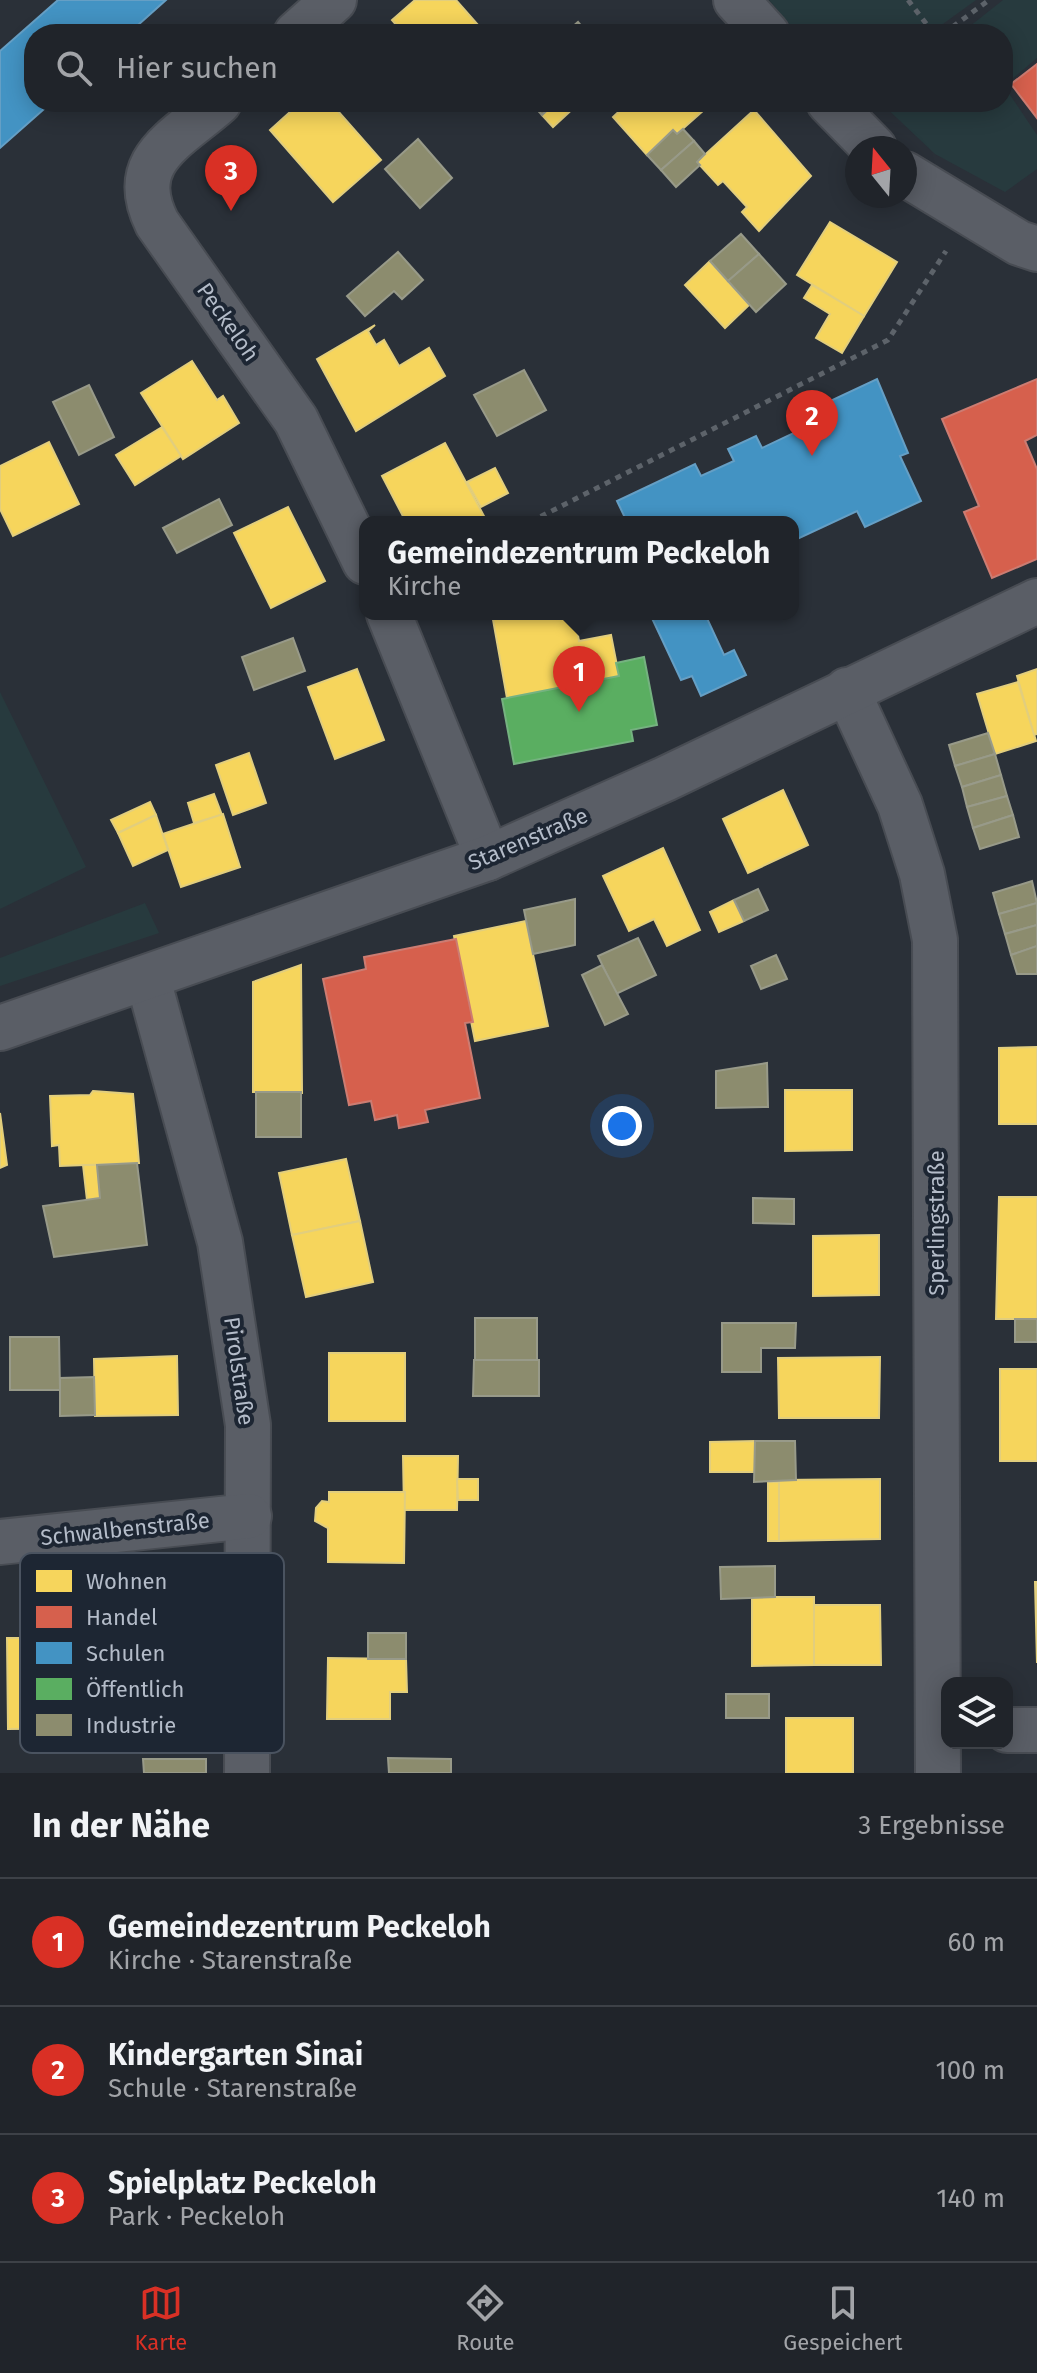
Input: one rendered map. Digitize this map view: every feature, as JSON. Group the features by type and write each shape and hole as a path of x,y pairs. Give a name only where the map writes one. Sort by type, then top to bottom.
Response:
{"street":[{"path":"307,24 334,0"},
{"path":"736,0 758,24"},
{"name":"Peckeloh","path":"208,112 149,165 145,184 147,203 157,223 296,420 359,550"},
{"path":"839,112 862,136"},
{"path":"917,181 1019,243 1037,249"},
{"name":"Starenstraße","path":"0,1028 148,979 488,858 665,779 1037,601"},
{"path":"391,620 488,858"},
{"name":"Sperlingstraße","path":"847,690 900,805 922,874 935,940 941,1745"},
{"name":"Pirolstraße","path":"148,979 220,1242 248,1425 249,1553"},
{"name":"Schwalbenstraße","path":"0,1542 249,1516"},
{"path":"1013,1730 1037,1730"},
{"name":"Pirolstraße","path":"247,1753 247,1773"}],"path":[{"path":"908,0 926,24"},
{"path":"957,24 989,0"},
{"path":"542,516 888,340 970,213"}],"green space":[{"path":"769,0 976,0 943,24 789,24"},
{"path":"1003,0 1037,0 1037,58 1013,78 1013,24 973,24"},
{"path":"1013,99 1037,135 1037,169 1005,192 935,154 891,112 1013,112"},
{"path":"0,692 86,867 0,909"},
{"path":"145,903 159,933 0,986 0,958"}],"building: Wohnen":[{"path":"415,0 456,0 477,24 395,24 392,20"},
{"path":"290,112 339,112 381,160 333,202 270,130"},
{"path":"545,112 569,112 553,127 542,115"},
{"path":"618,112 702,112 677,134 673,130 647,155 613,117"},
{"path":"752,112 756,112 811,176 759,231 742,212 747,207 723,181 718,185 697,162"},
{"path":"830,222 897,262 864,316 797,275"},
{"path":"710,261 749,305 725,328 685,285"},
{"path":"812,285 864,316 842,353 816,338 830,314 804,298"},
{"path":"375,325 368,331 376,345 384,340 399,366 429,348 445,376 356,431 317,359"},
{"path":"192,361 217,400 223,396 239,423 183,459 141,393"},
{"path":"162,427 181,456 135,485 116,455"},
{"path":"49,442 79,504 13,536 0,509 0,466"},
{"path":"445,443 484,516 403,516 382,476"},
{"path":"495,468 508,493 481,507 467,482"},
{"path":"288,507 325,581 271,608 234,533"},
{"path":"493,620 575,620 579,641 611,635 619,676 507,698"},
{"path":"357,669 384,740 335,759 308,687"},
{"path":"1037,669 1037,734 1034,735 1017,676"},
{"path":"1018,682 1036,741 995,754 977,694"},
{"path":"249,753 266,803 233,815 216,765"},
{"path":"783,790 808,845 748,873 723,819"},
{"path":"214,794 222,815 194,823 188,803"},
{"path":"150,802 156,815 118,833 111,820"},
{"path":"223,814 240,867 181,887 163,834"},
{"path":"156,815 168,850 133,866 118,833"},
{"path":"663,848 700,930 667,946 654,919 629,931 603,876"},
{"path":"734,900 744,921 719,932 710,912"},
{"path":"526,921 548,1026 475,1041 454,936"},
{"path":"301,965 302,1093 253,1092 253,982"},
{"path":"1037,1047 1037,1124 999,1124 999,1048"},
{"path":"785,1090 852,1090 852,1150 785,1151"},
{"path":"93,1091 133,1094 139,1163 60,1166 59,1145 52,1146 50,1096 90,1095"},
{"path":"0,1113 7,1165 0,1168"},
{"path":"346,1159 360,1221 292,1235 279,1173"},
{"path":"83,1165 97,1165 100,1198 87,1200"},
{"path":"999,1197 1037,1197 1037,1319 996,1319"},
{"path":"360,1221 373,1282 306,1297 292,1235"},
{"path":"879,1235 879,1295 813,1296 813,1236"},
{"path":"329,1353 405,1353 405,1421 329,1421"},
{"path":"177,1356 178,1415 95,1416 94,1359"},
{"path":"880,1357 879,1418 779,1418 778,1358"},
{"path":"1000,1369 1037,1369 1037,1461 1000,1461"},
{"path":"755,1441 755,1472 710,1472 710,1442"},
{"path":"403,1456 458,1456 457,1510 404,1510"},
{"path":"457,1479 478,1479 478,1500 458,1500"},
{"path":"880,1479 880,1539 779,1541 779,1480"},
{"path":"768,1482 779,1482 779,1541 768,1541"},
{"path":"329,1492 405,1492 404,1563 328,1562 328,1528 315,1521 316,1508 322,1501 329,1502"},
{"path":"1035,1582 1037,1582 1037,1663"},
{"path":"752,1597 814,1597 814,1665 752,1666"},
{"path":"814,1605 880,1605 881,1665 814,1665"},
{"path":"7,1638 20,1638 20,1729 8,1729"},
{"path":"328,1658 406,1659 407,1692 390,1692 390,1719 327,1719"},
{"path":"786,1718 853,1718 853,1773 786,1773"}],"building: Handel":[{"path":"1037,64 1037,118 1013,87 1013,82"},
{"path":"1037,379 1037,435 1025,441 1037,469 1037,559 992,578 964,512 979,506 942,419"},
{"path":"456,939 473,1022 465,1023 480,1098 425,1110 428,1122 399,1128 397,1115 375,1120 371,1101 349,1105 323,979 366,969 364,957"}],"building: Schulen":[{"path":"58,0 166,0 139,24 31,24"},
{"path":"24,30 24,112 41,112 0,148 0,51"},
{"path":"877,379 908,453 900,456 921,501 865,527 857,511 799,538 799,516 624,516 617,501 695,464 701,476 734,461 728,449 756,436 762,448 815,423 809,411"},
{"path":"653,620 708,620 724,655 734,650 746,675 701,696 692,676 681,680"}],"building: Öffentlich":[{"path":"644,657 657,725 631,730 633,741 514,764 502,699 619,676 616,663"}],"building: Industrie":[{"path":"683,129 694,141 661,170 647,155 673,130 677,134"},
{"path":"418,139 452,178 420,208 385,169"},
{"path":"694,141 705,154 697,162 700,165 676,187 661,170"},
{"path":"741,234 759,254 728,281 710,261"},
{"path":"398,252 423,280 402,299 394,291 365,316 347,296"},
{"path":"759,254 786,284 756,312 728,281"},
{"path":"524,370 546,410 497,436 474,395"},
{"path":"89,385 114,437 79,455 53,402"},
{"path":"219,499 232,525 177,553 163,528"},
{"path":"293,638 305,671 254,690 242,657"},
{"path":"988,733 995,754 955,766 949,745"},
{"path":"995,754 1001,775 962,787 955,766"},
{"path":"1001,775 1007,796 967,807 962,787"},
{"path":"1007,796 1013,815 973,828 967,807"},
{"path":"1013,815 1019,837 980,849 973,828"},
{"path":"1032,881 1037,903 999,914 993,893"},
{"path":"758,889 768,910 744,921 734,900"},
{"path":"575,899 575,945 533,954 524,910"},
{"path":"1037,903 1037,925 1005,934 999,914"},
{"path":"1037,925 1037,946 1011,955 1005,934"},
{"path":"638,938 656,975 616,994 598,956"},
{"path":"1037,946 1037,974 1017,974 1011,955"},
{"path":"776,955 787,979 761,989 751,966"},
{"path":"602,965 628,1014 605,1025 582,975"},
{"path":"767,1063 768,1107 716,1108 716,1071"},
{"path":"256,1092 301,1092 301,1137 256,1137"},
{"path":"137,1163 147,1245 54,1257 43,1206 100,1198 97,1165"},
{"path":"753,1198 794,1199 794,1224 753,1223"},
{"path":"475,1318 537,1318 537,1360 475,1360"},
{"path":"1015,1319 1037,1319 1037,1342 1015,1342"},
{"path":"722,1323 796,1323 795,1348 761,1348 761,1372 722,1372"},
{"path":"10,1337 59,1337 60,1390 10,1390"},
{"path":"474,1360 539,1360 539,1396 473,1396"},
{"path":"94,1377 95,1415 60,1416 60,1378"},
{"path":"755,1441 795,1441 796,1480 754,1482"},
{"path":"775,1566 775,1597 721,1599 720,1567"},
{"path":"368,1633 406,1633 406,1659 368,1659"},
{"path":"726,1694 769,1694 769,1718 726,1718"},
{"path":"388,1758 451,1759 451,1773 389,1773"},
{"path":"143,1759 206,1759 206,1773 144,1773"}],"place":[{"name":"Spielplatz Peckeloh","path":"231,211"},
{"name":"Kindergarten Sinai","path":"812,456"},
{"name":"Gemeindezentrum Peckeloh","path":"579,712"}]}
